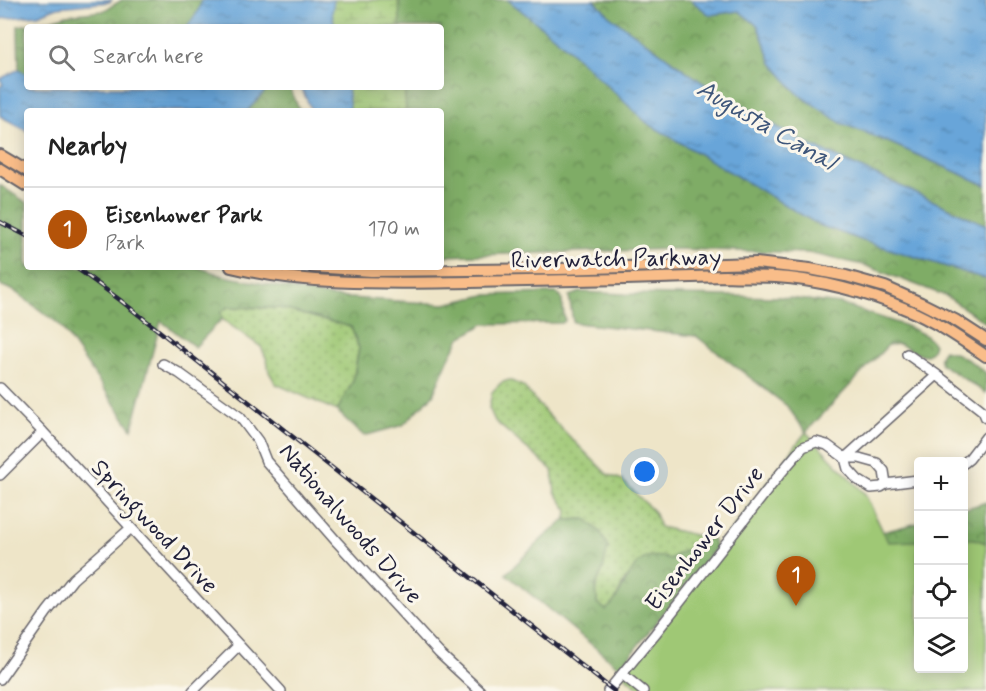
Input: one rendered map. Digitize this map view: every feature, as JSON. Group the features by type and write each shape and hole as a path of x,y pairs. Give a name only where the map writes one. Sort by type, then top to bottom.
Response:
{"main road":[{"path":"0,155 24,169"},
{"path":"0,169 24,184"},
{"name":"Riverwatch Parkway","path":"444,270 756,263 799,268 846,276 885,288 955,320 986,340"},
{"name":"Riverwatch Parkway","path":"243,270 259,274 317,280 388,284 725,276 778,277 831,286 906,309 944,329 986,356"},
{"name":"Riverwatch Parkway","path":"356,270 418,270"}],"street":[{"path":"907,354 983,411 986,418"},
{"name":"Nationalwoods Drive","path":"163,364 240,417 258,441 266,461 440,653 480,691"},
{"path":"845,458 937,375"},
{"name":"Springwood Drive","path":"0,388 281,691"},
{"path":"0,475 43,432"},
{"path":"968,460 986,437"},
{"name":"Eisenhower Drive","path":"608,691 803,447 816,442 845,458"},
{"path":"845,458 858,458 877,463 884,471 886,484"},
{"path":"845,458 848,469 858,480 871,488 914,480"},
{"path":"0,679 46,612 73,579 130,528"},
{"path":"193,691 238,645"},
{"path":"622,674 643,691"}],"green space":[{"path":"122,0 202,0 189,24 32,24 67,15 103,11"},
{"path":"334,0 399,0 400,24 334,24 332,13"},
{"path":"399,0 508,0 561,42 647,123 819,225 986,279 986,323 946,296 864,265 808,253 676,249 444,256 444,108 406,108 404,90 444,90 444,24 400,24"},
{"path":"594,0 691,0 710,15 739,11 758,26 772,63 841,123 986,185 986,225 801,141 703,83 611,17"},
{"path":"24,25 24,73 19,69 18,26"},
{"path":"266,90 290,90 299,108 250,108"},
{"path":"347,90 404,90 406,108 350,108"},
{"path":"0,185 24,201 24,270 206,270 224,276 333,297 445,304 485,295 556,293 561,296 565,321 562,323 484,324 460,338 433,395 403,425 364,436 337,411 353,381 359,348 351,327 279,308 228,307 221,312 222,319 195,347 161,321 132,429 59,324 14,291 0,285"},
{"path":"581,292 780,297 841,304 906,326 925,335 934,344 927,355 918,354 900,344 888,345 806,432 787,406 696,336 573,322 569,296"},
{"path":"228,307 279,308 351,327 359,348 353,381 337,411 276,384 269,372 261,347 222,319 221,312"},
{"path":"944,350 956,353 986,373 986,393 941,364 940,357"},
{"path":"509,380 523,386 547,414 607,474 622,480 654,512 660,527 711,537 625,579 614,603 606,610 597,603 596,585 603,569 586,519 565,520 568,511 555,492 552,470 495,421 489,408 492,392 501,383"},
{"path":"806,432 865,494 888,542 914,541 914,673 968,673 968,539 986,543 986,691 643,691 622,674"},
{"path":"986,502 986,543 974,539 968,540 968,508"},
{"path":"586,519 601,533 608,547 603,569 596,585 597,603 606,610 614,602 630,572 645,559 656,556 670,559 711,537 716,547 620,668 506,574 565,520"},
{"path":"914,524 914,562 864,597 882,532"}],"water":[{"path":"0,0 112,0 58,7 38,15 0,19"},
{"path":"202,0 334,0 332,13 334,24 189,24"},
{"name":"Augusta Canal","path":"508,0 594,0 611,17 703,83 801,141 986,225 986,279 819,225 647,123 561,42"},
{"path":"691,0 986,0 986,185 841,123 798,94 772,63 758,26 739,11 710,15"},
{"path":"19,69 24,73 24,90 266,90 250,108 24,108 24,129 0,116 0,86 3,85 0,79"},
{"path":"302,90 347,90 350,108 311,108"}],"railway":[{"path":"0,222 24,234"},
{"path":"79,270 614,691"}],"place":[{"name":"Eisenhower Park","path":"796,606"}]}
